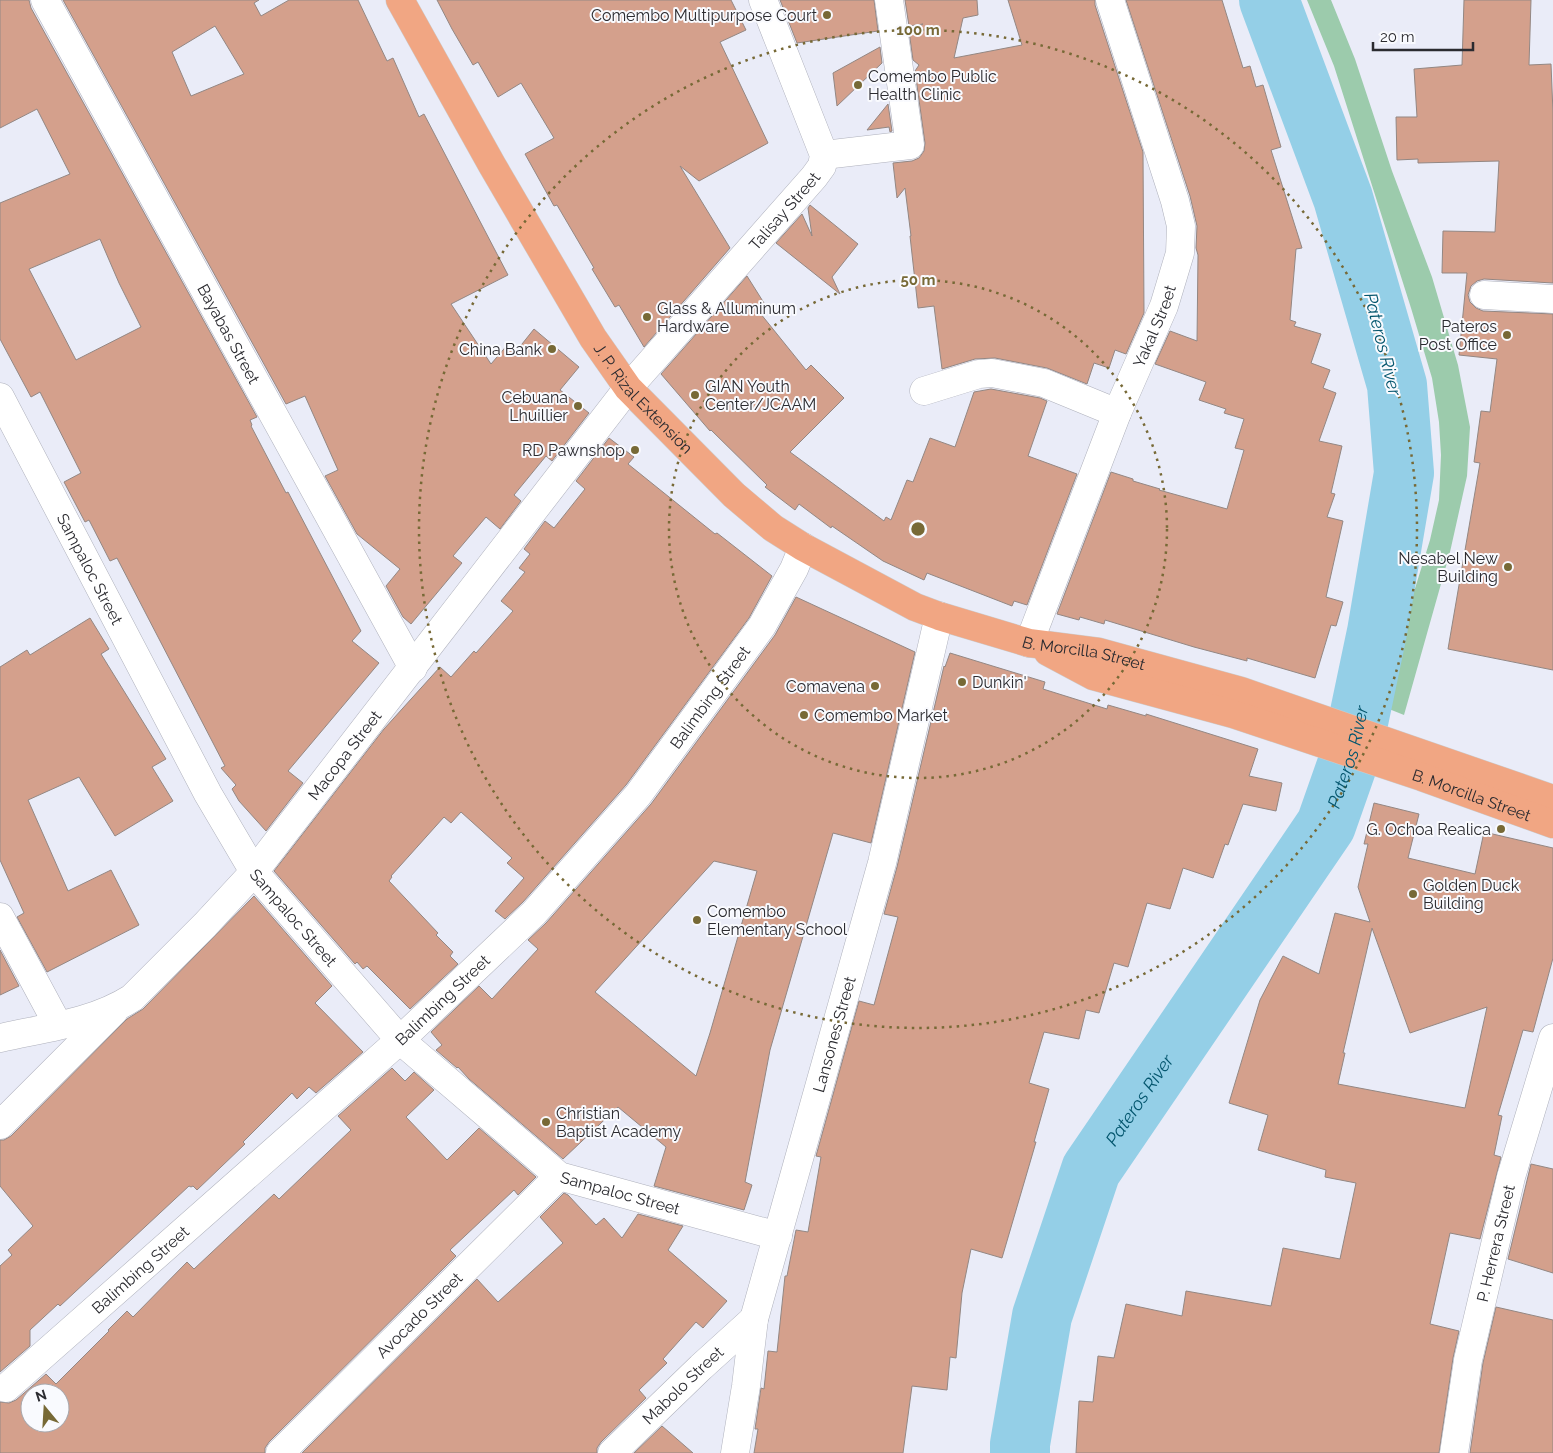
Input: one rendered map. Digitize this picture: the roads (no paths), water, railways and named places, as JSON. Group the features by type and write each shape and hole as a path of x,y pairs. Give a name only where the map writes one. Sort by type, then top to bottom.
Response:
{"main road":[{"name":"J. P. Rizal Extension","path":"400,0 506,190 593,338 628,388 734,495 773,528 803,547 914,607 1029,643"},
{"name":"B. Morcilla Street","path":"1029,643 1099,652 1237,703 1426,767 1553,799"},
{"name":"B. Morcilla Street","path":"1426,767 1553,824"}],"street":[{"name":"Bayabas Street","path":"45,0 413,668"},
{"name":"Talisay Street","path":"628,388 822,166 824,155 763,0"},
{"path":"824,155 910,145 890,0"},
{"name":"Yakal Street","path":"1029,643 1117,413 1164,306 1180,252 1181,226 1175,201 1110,0"},
{"path":"1484,294 1553,299"},
{"path":"924,391 979,374 992,373 1044,382 1117,413"},
{"name":"Macopa Street","path":"0,1038 87,1018 119,1007 132,998 254,872 628,388"},
{"name":"Sampaloc Street","path":"0,397 208,794 254,872 400,1040 559,1176 778,1236"},
{"name":"Balimbing Street","path":"6,1388 400,1040 534,913 638,795 762,626 794,569 803,547"},
{"name":"Lansones Street","path":"735,1453 746,1386 754,1318 882,863 940,616"},
{"path":"0,917 58,1025"},
{"path":"0,1125 119,1007"},
{"name":"P. Herrera Street","path":"1454,1453 1468,1360 1511,1177 1553,1038"},
{"name":"Avocado Street","path":"280,1453 559,1176"},
{"name":"Mabolo Street","path":"612,1453 754,1318"}],"waterway":[{"name":"Pateros River","path":"1020,1453 1042,1316 1091,1170 1326,825 1352,751 1377,632 1404,473 1397,385 1343,198 1269,0"}],"place":[{"name":"Comembo Multipurpose Court","path":"827,15"},
{"name":"Comembo Public Health Clinic","path":"858,85"},
{"name":"Glass & Alluminum Hardware","path":"647,317"},
{"name":"Pateros Post Office","path":"1507,335"},
{"name":"China Bank","path":"552,349"},
{"name":"GIAN Youth Center/JCAAM","path":"695,395"},
{"name":"Cebuana Lhuillier","path":"578,406"},
{"name":"RD Pawnshop","path":"635,450"},
{"name":"Nesabel New Building","path":"1508,567"},
{"name":"Dunkin'","path":"962,682"},
{"name":"Comavena","path":"875,686"},
{"name":"Comembo Market","path":"804,715"},
{"name":"G. Ochoa Realica","path":"1501,829"},
{"name":"Golden Duck Building","path":"1413,894"},
{"name":"Comembo Elementary School","path":"697,920"},
{"name":"Christian Baptist Academy","path":"546,1122"}]}
